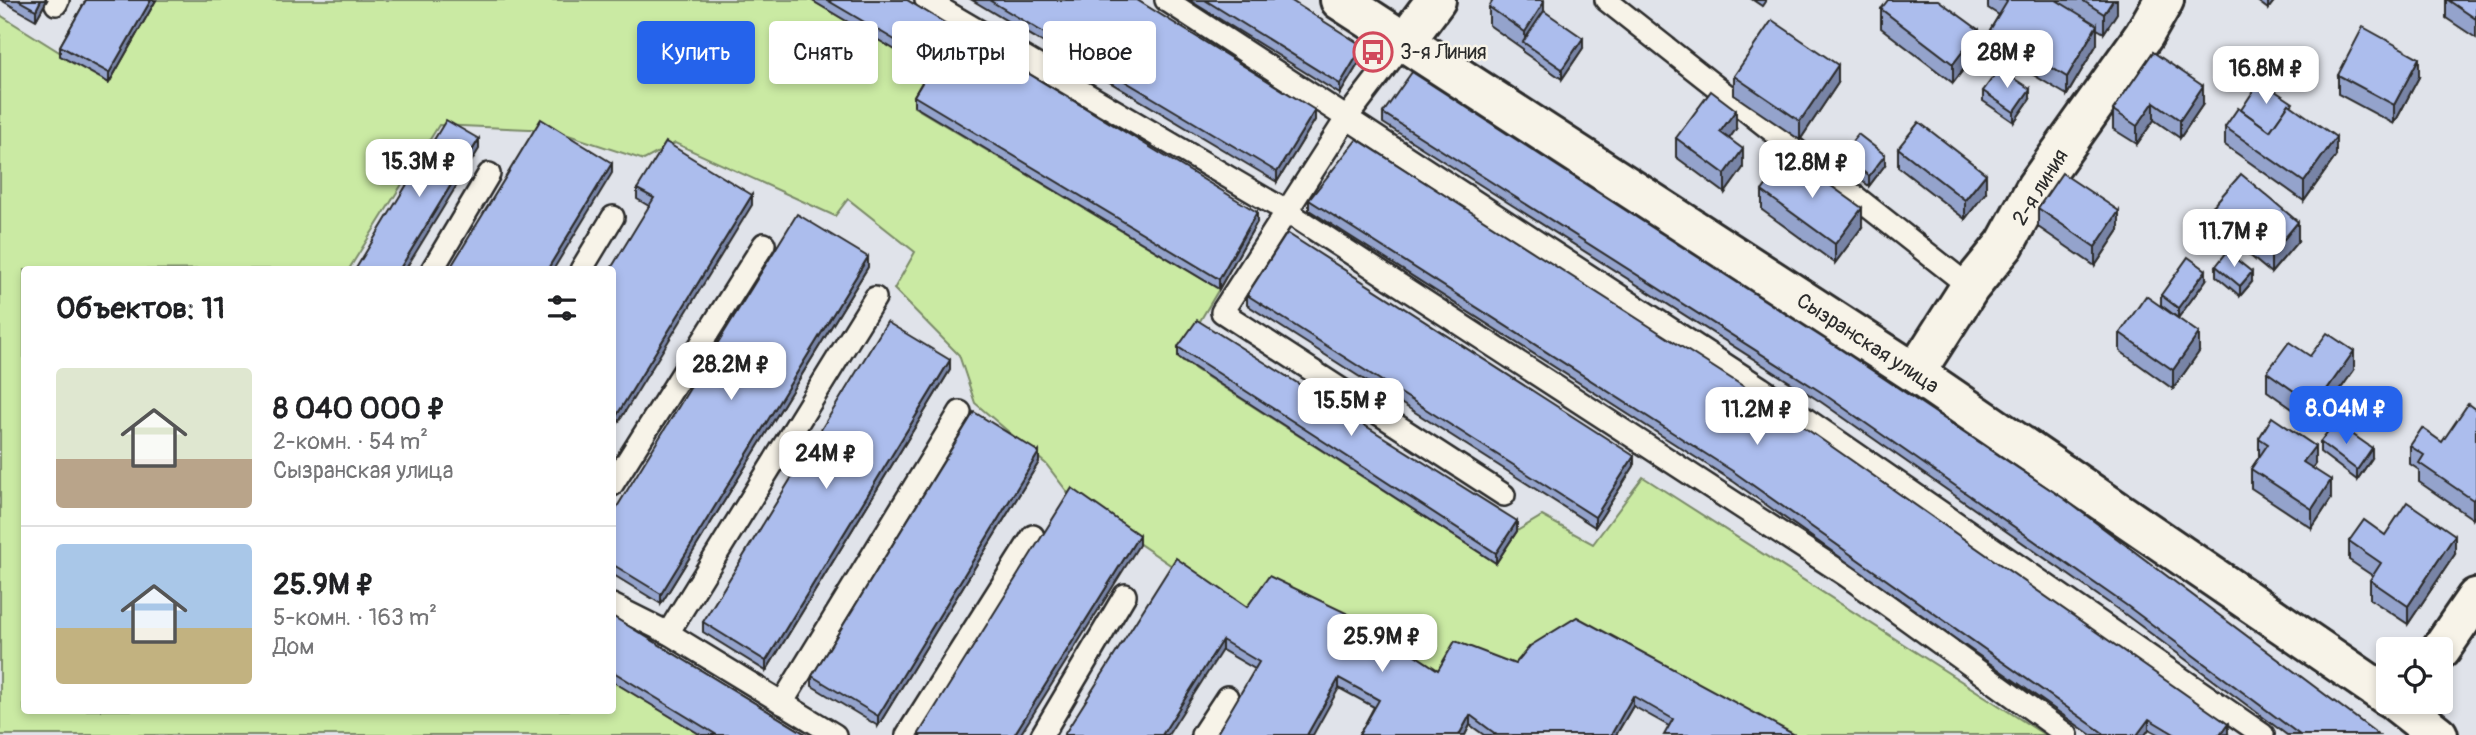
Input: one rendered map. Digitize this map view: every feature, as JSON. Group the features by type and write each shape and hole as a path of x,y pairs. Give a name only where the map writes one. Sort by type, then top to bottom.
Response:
{"street":[{"name":"Сызранская улица","path":"1340,0 1406,40 1915,373 2376,686"},
{"path":"1406,40 1436,0"},
{"name":"2-я линия","path":"1915,373 1970,287 2005,244 2036,187 2144,35 2164,0"},
{"path":"2449,637 2476,598"},
{"name":"Сызранская улица","path":"2413,714 2438,735"}],"lane":[{"path":"926,0 1286,211 1847,576 2067,735"},
{"path":"1166,0 1348,116 1761,388 2263,735"},
{"path":"1606,0 1970,287"},
{"path":"1406,40 1348,116 1222,312 1504,495"},
{"path":"434,266 489,174"},
{"path":"583,266 613,217"},
{"path":"616,479 764,244"},
{"path":"668,634 875,298"},
{"path":"782,703 960,412"},
{"path":"907,735 1032,536"},
{"path":"1042,735 1125,595"},
{"path":"616,607 668,634 835,735"},
{"path":"1202,735 1227,697"}],"green space":[{"path":"156,0 811,0 846,21 769,21 769,84 878,84 878,40 892,48 892,84 928,84 914,107 1219,289 1178,358 1496,563 1517,531 1542,516 1593,544 1643,477 2045,735 1777,735 1515,674 1438,680 1247,617 1072,498 1046,464 975,403 959,355 894,289 915,252 848,199 835,216 675,143 644,160 553,130 439,125 351,266 21,266 21,714 616,714 616,683 701,735 0,735 0,15 109,83"}],"building":[{"path":"18,0 41,0 36,10"},
{"path":"86,0 151,0 109,73 60,46"},
{"path":"827,0 907,0 942,21 892,21 892,38 878,30 878,21 863,21"},
{"path":"989,0 1137,0 1315,110 1277,172 1130,84 1156,84 1156,21 1043,21 1043,32 1029,24 1029,21 1024,21"},
{"path":"1205,0 1290,0 1363,46 1340,84"},
{"path":"1493,0 1544,2 1525,32 1489,7"},
{"path":"1888,0 1938,0 1979,30 1953,64 1881,9"},
{"path":"2005,0 2056,0 2097,25 2067,77 1990,30 2007,2"},
{"path":"2082,0 2113,0 2104,14"},
{"path":"2448,0 2476,0 2476,19"},
{"path":"1544,11 1583,38 1562,69 1523,42"},
{"path":"1772,20 1838,65 1800,121 1734,76"},
{"path":"2363,27 2419,58 2394,105 2338,75"},
{"path":"2153,52 2203,86 2180,120 2154,102 2137,126 2113,110"},
{"path":"1999,69 2030,89 2014,112 1983,91"},
{"path":"1412,72 1840,349 2063,498 2379,735 2300,735 2126,605 1821,392 1383,113"},
{"path":"1029,74 1257,212 1219,279 914,96 921,84 1029,84"},
{"path":"2260,81 2293,103 2291,106 2289,104 2270,131 2241,110"},
{"path":"1711,91 1736,110 1720,132 1743,149 1725,174 1676,138"},
{"path":"2289,104 2336,137 2304,182 2225,127 2238,108 2270,131"},
{"path":"541,119 612,163 549,266 451,266"},
{"path":"446,120 479,139 401,266 357,266"},
{"path":"1919,122 1986,174 1965,200 1898,148"},
{"path":"1858,134 1885,155 1869,176 1841,155"},
{"path":"1357,139 1771,404 2228,724 2220,735 2176,735 2149,719 2137,735 2106,735 1734,472 1309,200"},
{"path":"666,142 752,195 616,416 616,266 612,266 654,198 637,189"},
{"path":"1788,155 1862,208 1835,244 1762,191"},
{"path":"2062,173 2119,211 2095,247 2038,208"},
{"path":"2241,174 2298,222 2271,255 2213,206"},
{"path":"797,214 868,257 661,594 616,566 616,508"},
{"path":"1287,233 1634,456 1595,517 1247,295"},
{"path":"2227,252 2252,272 2240,286 2216,266"},
{"path":"2188,257 2206,270 2178,308 2161,295"},
{"path":"2146,296 2199,333 2173,370 2120,333"},
{"path":"1197,320 1517,521 1496,553 1178,347"},
{"path":"887,322 950,360 766,661 703,622"},
{"path":"2327,333 2354,351 2315,406 2267,372 2289,342 2310,356"},
{"path":"2468,404 2476,410 2476,496 2473,500 2419,463 2424,455 2410,446 2422,428 2442,442"},
{"path":"974,412 1039,452 878,716 812,676"},
{"path":"2272,417 2315,446 2303,462 2331,480 2312,509 2251,469 2268,444 2259,438"},
{"path":"2335,422 2372,448 2357,470 2320,442"},
{"path":"1072,488 1139,535 1014,735 918,735"},
{"path":"2407,502 2455,535 2408,606 2370,580 2381,563 2349,541 2364,520 2385,535"},
{"path":"1176,558 1247,607 1269,576 1365,622 1438,670 1455,641 1515,664 1530,646 1577,617 1795,735 1664,735 1673,719 1633,696 1611,735 1497,735 1470,715 1459,735 1359,735 1379,700 1339,678 1307,735 1216,735 1259,662 1222,640 1162,735 1064,735"},
{"path":"616,618 807,735 717,735 616,673"}],"place":[{"name":"3-я Линия","path":"1373,52"}]}
